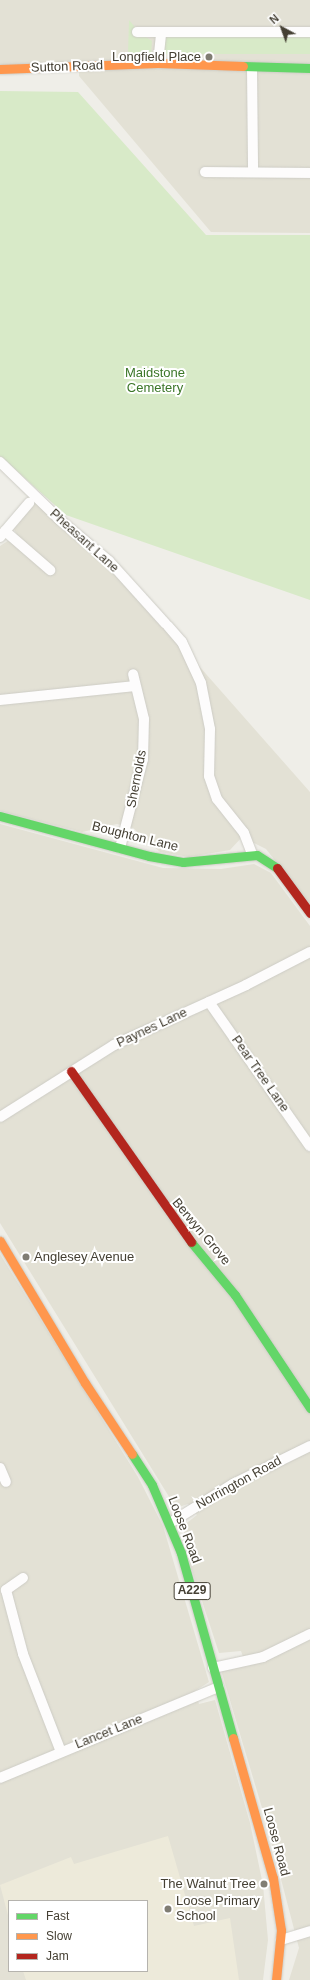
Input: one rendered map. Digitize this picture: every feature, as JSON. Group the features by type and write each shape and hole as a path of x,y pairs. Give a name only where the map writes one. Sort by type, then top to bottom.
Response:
{"main road":[{"name":"Sutton Road","path":"0,69 158,63 252,68 310,68"},
{"name":"Boughton Lane","path":"0,816 120,848 182,862 252,854"},
{"path":"252,854 263,857 275,866 310,913"},
{"name":"Berwyn Grove","path":"71,1071 178,1227 235,1294 310,1408"},
{"name":"Loose Road","path":"0,1241 85,1383 152,1485 170,1523 219,1687 273,1878 279,1907 281,1940 276,1980"}],"street":[{"path":"137,32 310,32"},
{"path":"158,63 161,32"},
{"path":"252,68 253,172"},
{"path":"205,172 310,173"},
{"name":"Pheasant Lane","path":"0,462 60,520 108,561 182,642 201,682 210,729 209,776 216,799 244,833 252,854"},
{"path":"29,503 3,534 50,570"},
{"name":"Shernolds","path":"120,848 143,759 144,719 133,674"},
{"path":"0,700 135,686"},
{"name":"Paynes Lane","path":"0,1117 114,1045 209,1002 310,952"},
{"name":"Pear Tree Lane","path":"209,1002 310,1146"},
{"name":"Norrington Road","path":"170,1523 233,1484 310,1446"},
{"path":"0,1468 6,1482"},
{"path":"23,1578 6,1590 23,1654 61,1752"},
{"path":"213,1668 263,1657 310,1634"},
{"name":"Lancet Lane","path":"0,1778 219,1687"},
{"path":"281,1940 310,1931"}],"shaded area":[{"path":"0,0 310,0 310,233 211,232 79,76 79,66 0,68"},
{"path":"35,498 104,554 147,607 310,792 310,905 266,849 242,837 230,850 189,857 160,852 133,828 117,824 82,832 0,811 0,546 17,535 11,523"},
{"path":"0,824 163,868 221,869 254,864 271,873 310,926 310,1980 289,1980 299,1948 265,1818 221,1670 246,1665 241,1651 219,1653 189,1561 183,1526 197,1515 188,1504 176,1508 0,1223"},
{"path":"0,1254 138,1477 163,1526 209,1682 195,1691 199,1704 215,1700 250,1823 263,1885 268,1940 263,1980 0,1980"},
{"name":"Loose Primary School","path":"168,1836 194,1926 230,1918 239,1980 26,1980 23,1972 148,1972 148,1900 8,1900 8,1915 0,1885 71,1857 74,1864"}],"green space":[{"path":"129,20 135,27 135,35 143,35 152,41 151,54 128,53"},
{"path":"310,35 310,54 162,54 163,39 168,36"},
{"name":"Maidstone Cemetery","path":"0,91 78,92 206,235 310,235 310,600 66,515 0,456"}],"traffic: fast":[{"path":"243,66 310,68"},
{"path":"0,816 149,856 183,862 257,855 277,868"},
{"path":"191,1242 235,1295 310,1408"},
{"path":"132,1454 152,1485 181,1553 233,1738"}],"traffic: slow":[{"path":"0,69 158,63 243,66"},
{"path":"0,1241 85,1383 132,1454"},
{"path":"233,1738 273,1878 281,1930 276,1980"}],"traffic: jam":[{"path":"277,868 310,913"},
{"path":"71,1071 191,1242"}],"place":[{"name":"Longfield Place","path":"209,57"},
{"name":"Anglesey Avenue","path":"26,1257"},
{"name":"The Walnut Tree","path":"264,1884"},
{"name":"Loose Primary School","path":"168,1909"}]}
